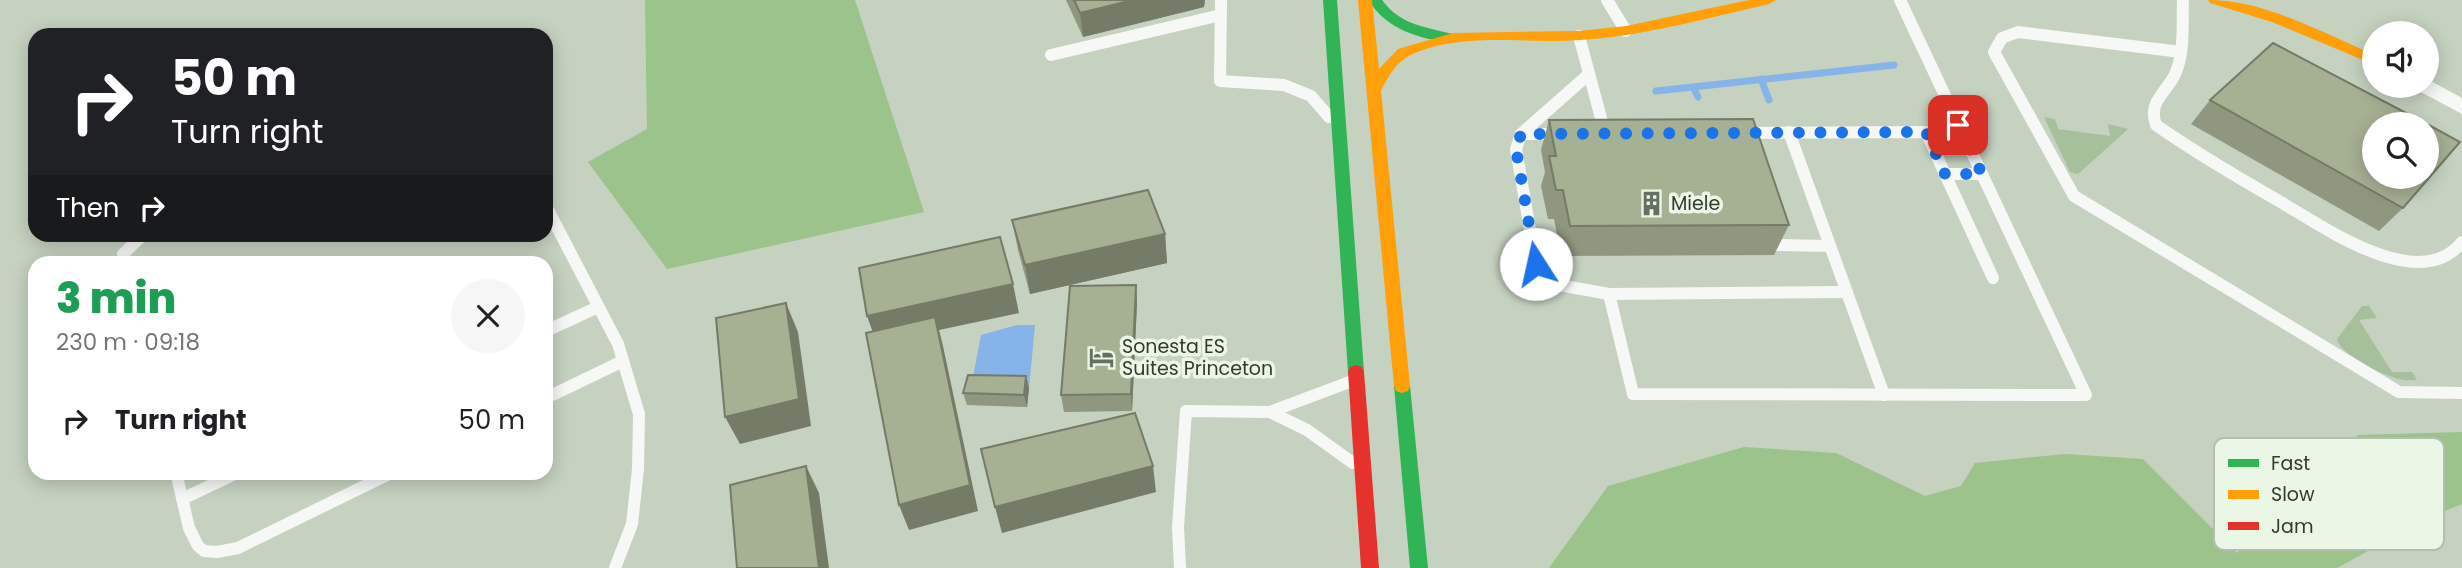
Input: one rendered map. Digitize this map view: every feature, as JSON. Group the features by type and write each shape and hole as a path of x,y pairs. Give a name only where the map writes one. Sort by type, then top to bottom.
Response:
{"main road":[{"path":"1330,0 1370,568"},
{"path":"1364,0 1419,568"},
{"path":"1375,0 1395,22 1422,34 1453,38 1579,36 1626,31 1734,4 1768,0"},
{"path":"2215,0 2246,8 2362,54"},
{"path":"1373,93 1385,66 1395,57 1453,38"}],"street":[{"path":"2439,94 2462,107"}],"lane":[{"path":"1221,0 1220,81 1284,85 1311,96 1339,128"},
{"path":"1607,0 1626,31"},
{"path":"1609,294 1633,394 2086,395 1900,0"},
{"path":"2183,0 2181,52 2176,74 2153,104 2152,119 2156,125 2201,156 2355,245 2378,255 2425,261 2449,257 2462,242"},
{"path":"1051,55 1221,15"},
{"path":"2181,52 2018,32 2003,35 1996,43 1994,52 2074,196 2399,392 2462,393"},
{"path":"1579,36 1600,133 1618,133"},
{"path":"1589,74 1521,134 1516,149 1536,264 1559,285 1609,294 1847,292"},
{"path":"1789,132 1884,395"},
{"path":"1723,133 1926,132 1993,278"},
{"path":"1521,134 1571,134"},
{"path":"1945,174 1982,174"},
{"path":"553,220 618,344 639,414 638,469 632,524 615,568"},
{"path":"124,256 136,242"},
{"path":"1774,245 1830,246"},
{"path":"553,328 598,307"},
{"path":"553,395 623,361"},
{"path":"1180,568 1178,527 1186,411 1269,412 1356,380"},
{"path":"1269,412 1307,430 1361,469"},
{"path":"178,480 192,539 202,550 217,553 238,548 377,480"},
{"path":"183,499 222,480"}],"green space":[{"path":"645,0 855,0 924,212 667,269 588,162 647,129"},
{"path":"2044,117 2055,119 2058,129 2110,136 2108,124 2128,129 2078,174 2070,172"},
{"path":"2362,306 2369,306 2377,318 2359,320 2392,372 2412,372 2417,380 2404,380 2384,374 2354,358 2340,345 2337,339"},
{"path":"2462,432 2462,504 2444,511 2444,438 2355,438 2358,435"},
{"path":"1744,447 1836,453 1925,496 1961,486 1975,463 2065,454 2143,459 2214,530 2214,550 2234,550 2237,553 2240,550 2370,550 2337,568 1549,568 1608,486"}],"water":[{"path":"1017,325 1035,325 1029,388 971,387 981,335"}],"building":[{"path":"1074,0 1133,0 1080,13"},
{"path":"2273,43 2362,90 2362,98 2378,98 2404,112 2362,112 2362,185 2210,100"},
{"name":"Miele","path":"1753,119 1789,225 1570,226 1563,190 1556,190 1549,156 1556,156 1549,120"},
{"path":"2439,131 2460,142 2439,166"},
{"path":"2369,189 2419,189 2403,208"},
{"path":"1148,190 1165,234 1025,265 1012,220"},
{"path":"1000,237 1013,284 867,316 859,268"},
{"name":"Sonesta ES Suites Princeton","path":"1136,285 1131,394 1061,395 1070,286"},
{"path":"786,303 799,399 725,417 716,318"},
{"path":"935,317 970,485 899,505 866,333"},
{"path":"968,375 1026,376 1024,395 963,393"},
{"path":"1135,413 1153,466 995,507 981,449"},
{"path":"806,466 819,568 737,568 730,485"}],"waterway":[{"path":"1761,80 1894,65"},
{"path":"1656,91 1761,80"},
{"path":"1761,80 1769,100"},
{"path":"1693,87 1698,97"}],"traffic: fast":[{"path":"1330,0 1356,372"},
{"path":"1375,0 1382,10 1398,23 1428,34 1451,38"},
{"path":"1402,386 1419,568"}],"traffic: slow":[{"path":"1365,0 1402,386"},
{"path":"1453,38 1579,36 1626,31 1769,0"},
{"path":"2215,0 2277,19 2362,55"},
{"path":"1373,93 1387,66 1403,52 1453,38"}],"traffic: jam":[{"path":"1356,372 1370,568"}],"place":[{"name":"Miele","path":"1651,203"},
{"name":"Sonesta ES Suites Princeton","path":"1102,357"}],"route":[{"path":"1536,264 1516,149 1521,134 1926,132 1945,174 1982,174 1958,125"}]}
